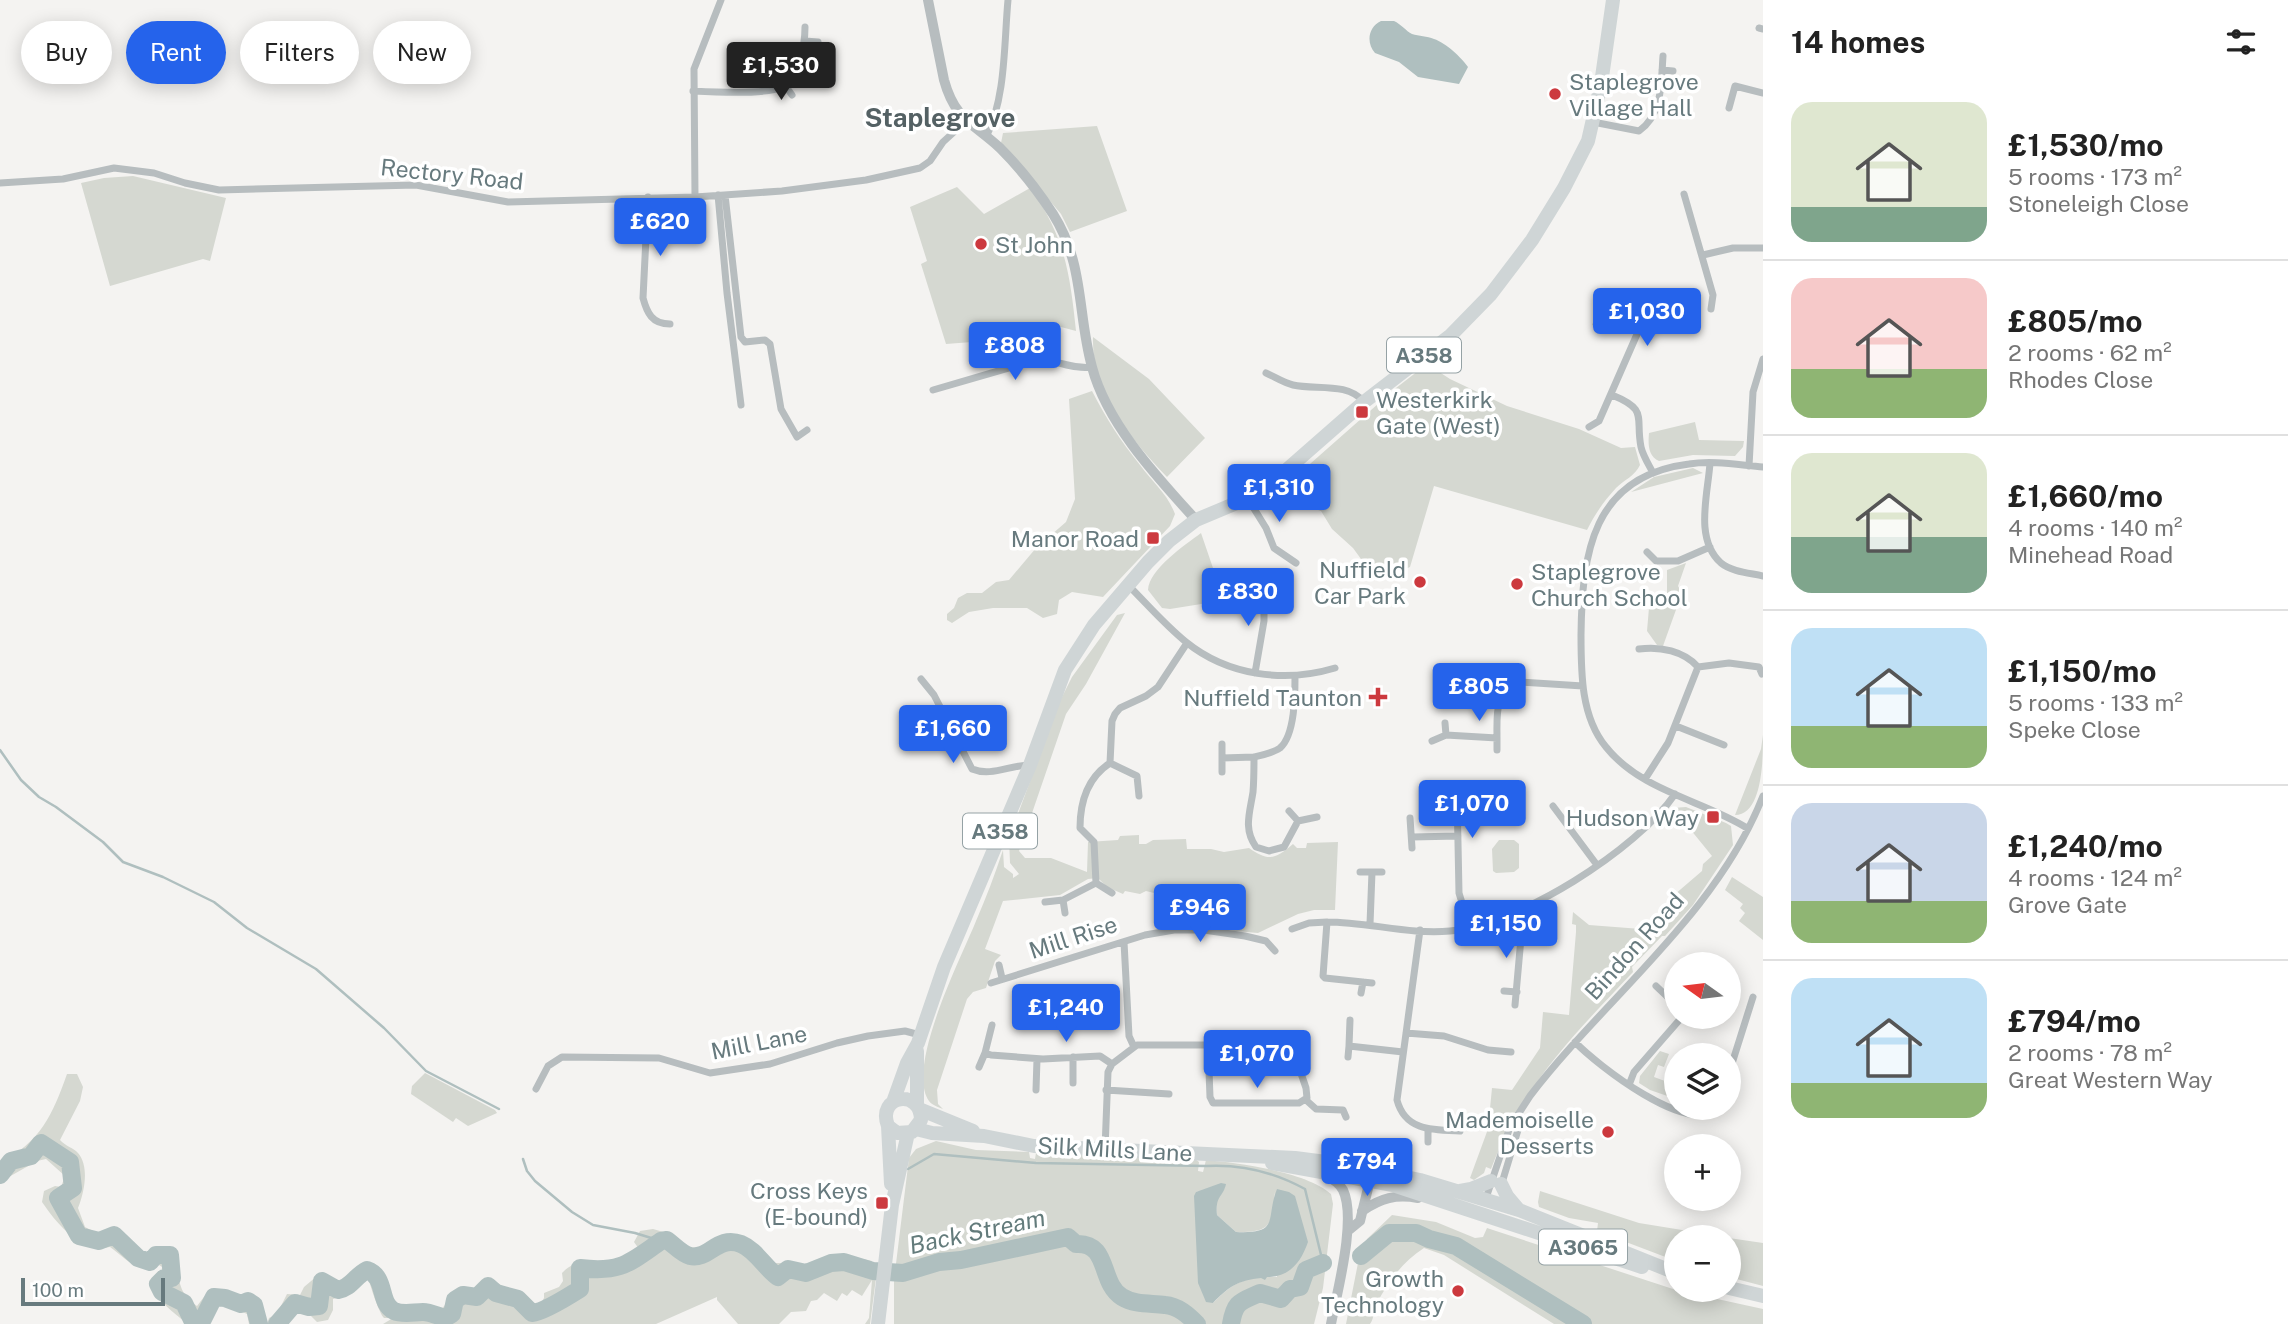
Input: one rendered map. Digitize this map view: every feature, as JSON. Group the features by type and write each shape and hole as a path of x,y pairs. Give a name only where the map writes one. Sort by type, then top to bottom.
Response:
{"main road":[{"name":"A358","path":"893,1200 886,1113 893,1102 944,967 1030,765 1065,670 1094,625 1170,541 1196,520 1248,499 1283,473 1364,402 1451,335 1491,294 1532,240 1581,156 1593,122 1614,0"},
{"name":"A358","path":"878,1324 893,1200 912,1131 921,1120 915,1078 919,1039"},
{"path":"893,1102 906,1099 918,1107"},
{"name":"Silk Mills Lane","path":"918,1107 984,1136"},
{"path":"888,1126 897,1133 912,1131"},
{"name":"Silk Mills Lane","path":"912,1131 984,1136 1034,1146 1295,1158 1459,1191 1488,1208 1644,1268 1664,1272"},
{"name":"Silk Mills Lane","path":"1247,1155 1315,1172 1364,1174 1447,1203 1519,1210 1664,1269"},
{"path":"1459,1191 1496,1182 1519,1210"},
{"path":"1741,1291 1763,1296"}],"street":[{"path":"695,197 695,62 721,0"},
{"path":"928,0 948,93 958,114 1011,159 1052,212 1065,235 1081,291 1092,367 1100,390 1120,427 1196,520"},
{"path":"986,137 997,105 1008,0"},
{"path":"693,91 767,91 780,88 791,78 805,41 805,27"},
{"path":"805,41 818,42"},
{"path":"1593,122 1639,131 1647,125 1657,108 1663,57"},
{"path":"1662,70 1673,71"},
{"path":"784,85 792,95"},
{"path":"1729,108 1735,86 1763,93"},
{"name":"Rectory Road","path":"0,184 63,179 114,167 154,173 201,187 237,191 397,184 508,202 695,197 806,189 908,172 930,161 943,142 965,121"},
{"path":"1684,194 1713,295 1711,309"},
{"path":"722,195 727,293 741,405"},
{"path":"722,195 741,337 745,341 765,340 771,344 781,409 797,437 807,430"},
{"path":"648,197 643,298 653,320 670,324"},
{"path":"1703,255 1740,247 1763,248"},
{"path":"1589,427 1600,421 1645,316"},
{"path":"1749,466 1753,392 1760,378 1763,359"},
{"path":"933,390 1036,360 1080,369 1092,367"},
{"path":"1266,373 1291,385 1347,390 1358,395 1364,402"},
{"path":"1612,395 1628,401 1637,410 1641,448 1653,473"},
{"path":"1747,828 1645,779 1627,768 1598,737 1591,723 1583,686 1582,602 1591,541 1599,520 1614,499 1631,484 1653,473 1691,463 1763,467"},
{"path":"1710,463 1705,526 1710,547 1721,563 1763,576"},
{"path":"1248,499 1266,528 1274,548 1296,563"},
{"path":"1647,552 1656,561 1678,561 1710,547"},
{"path":"1128,585 1187,643 1221,665 1255,673 1295,677 1335,668"},
{"path":"1255,673 1265,610 1265,586"},
{"path":"1252,611 1265,610"},
{"path":"1648,638 1648,648"},
{"path":"1110,762 1112,722 1115,714 1120,708 1158,687 1187,643"},
{"path":"1639,649 1681,654 1698,667"},
{"path":"1698,667 1729,663 1761,668"},
{"path":"1645,779 1664,751 1676,726 1698,667"},
{"path":"1222,758 1254,757 1279,749 1286,741 1291,724 1295,677"},
{"path":"921,679 934,695 972,769 980,772 996,771 1030,765"},
{"path":"1497,750 1499,703 1501,696 1513,684 1520,682 1583,686"},
{"path":"1445,723 1446,735"},
{"path":"1676,726 1724,746"},
{"path":"1432,741 1446,735 1497,738"},
{"path":"1222,744 1222,772"},
{"path":"1254,757 1248,822 1251,840 1259,849 1277,850 1284,847 1298,821 1317,817"},
{"path":"1110,762 1136,776"},
{"path":"1096,883 1094,842 1080,828 1080,815 1090,782 1099,770 1110,762"},
{"path":"1136,776 1144,769"},
{"path":"1136,776 1139,796"},
{"path":"1440,793 1457,793 1459,893 1470,929"},
{"path":"1292,929 1309,923 1327,922 1447,932 1470,929 1514,913 1546,897 1597,865 1627,843 1664,809 1675,794"},
{"name":"Bindon Road","path":"1488,1208 1518,1130 1520,1112 1537,1086 1703,899 1724,870 1763,796"},
{"path":"1553,806 1597,865"},
{"path":"1289,811 1298,821"},
{"path":"1410,818 1412,848"},
{"path":"1412,837 1458,836"},
{"path":"1360,872 1382,872"},
{"path":"1370,924 1372,872"},
{"path":"1096,883 1112,893"},
{"path":"1045,902 1063,900 1096,883"},
{"path":"1063,900 1065,913"},
{"path":"1514,913 1521,938 1515,1004"},
{"path":"1327,922 1323,976 1372,983"},
{"name":"Mill Rise","path":"991,983 1145,935 1174,930 1204,930 1266,941 1275,951"},
{"path":"1420,930 1397,1091 1398,1107 1411,1123 1429,1130 1460,1131"},
{"path":"1124,942 1129,1036 1134,1047"},
{"name":"Mill Rise","path":"999,965 1002,978"},
{"path":"1361,993 1363,982"},
{"path":"1656,986 1664,994"},
{"path":"1504,991 1517,992"},
{"path":"1738,1043 1753,997"},
{"path":"1348,1057 1350,1020"},
{"path":"979,1067 992,1025"},
{"path":"1629,1085 1634,1072 1672,1029"},
{"name":"Mill Lane","path":"536,1089 548,1066 562,1057 659,1058 709,1073 770,1064 869,1036 905,1031 919,1039"},
{"path":"1406,1033 1444,1036 1488,1050 1511,1052"},
{"path":"1105,1149 1108,1072 1112,1064 1140,1045 1208,1045 1286,1037 1290,1041 1306,1088 1306,1100 1316,1109 1343,1110 1346,1117"},
{"path":"1574,1042 1629,1085 1664,1104"},
{"path":"1208,1045 1210,1097 1213,1103 1299,1103 1306,1100"},
{"path":"1349,1046 1403,1052"},
{"path":"1487,1061 1488,1050"},
{"path":"985,1053 1004,1058 1037,1059 1100,1056 1112,1064"},
{"path":"1073,1057 1073,1083"},
{"path":"1036,1090 1037,1059"},
{"path":"1106,1090 1169,1094"},
{"path":"1428,1142 1429,1130"},
{"path":"1315,1172 1335,1180 1343,1190 1349,1230 1331,1324"},
{"path":"1346,1208 1364,1174"},
{"path":"1349,1230 1360,1221 1364,1174"},
{"path":"1362,1212 1378,1200 1386,1198 1408,1196 1447,1203"}],"shaded area":[{"path":"1381,21 1394,21 1412,34 1434,39 1453,51 1468,67 1459,84 1418,77 1399,62 1375,53 1370,45 1370,36 1373,27"},
{"path":"1097,126 1127,211 1070,232 1061,214 1001,143 1003,133"},
{"path":"133,176 226,198 210,261 203,259 110,286 81,183"},
{"path":"957,187 984,214 1030,188 1051,223 1064,256 1076,331 1046,323 972,342 946,344 921,264 927,261 910,207"},
{"path":"1605,293 1633,306 1631,309 1616,304 1605,330 1592,325"},
{"path":"1093,337 1149,379 1205,438 1167,477 1127,431 1106,395 1094,357"},
{"path":"1427,364 1450,379 1507,406 1579,429 1621,448 1635,447 1640,465 1616,488 1587,530 1434,486 1410,567 1377,581 1353,548 1332,529 1321,511 1295,502 1285,486"},
{"path":"1092,391 1120,438 1168,500 1175,514 1170,526 1103,597 1072,592 1059,600 1057,614 1043,618 1027,608 993,608 969,612 952,623 947,620 947,614 954,608 958,598 967,593 982,593 996,582 1009,580 1036,548 1066,522 1075,499 1069,399"},
{"path":"1695,422 1699,440 1744,441 1743,447 1735,456 1693,455 1659,461 1653,456 1649,433"},
{"path":"1693,468 1703,473 1631,492 1654,477"},
{"path":"1201,533 1213,568 1220,601 1162,608 1148,590 1154,574 1169,558"},
{"path":"1686,563 1678,586 1682,593 1663,646 1657,645 1647,631 1650,596 1667,597 1667,570"},
{"path":"1125,613 1086,684 1066,714 1019,851 1025,858 1051,858 1087,872 1088,842 1118,840 1120,836 1139,835 1139,844 1153,840 1186,839 1187,849 1224,852 1249,848 1267,857 1276,856 1293,844 1297,848 1306,848 1307,843 1338,842 1335,910 1314,910 1298,914 1258,933 1188,927 1182,900 1146,891 1140,894 1125,891 1123,894 1107,887 1098,878 1088,879 1060,895 1003,901 985,949 1001,955 995,961 986,988 973,992 967,999 937,1090 938,1104 943,1109 929,1101 924,1085 924,1063 938,1011 1003,850 1004,867 1013,874 1013,878 1019,874 1010,863 1009,838 1060,701 1072,677 1117,615"},
{"path":"1763,735 1762,770 1756,796 1744,813 1735,815 1761,749"},
{"path":"1686,807 1731,826 1733,845 1693,905 1632,967 1633,972 1570,1040 1534,1086 1518,1111 1491,1169 1486,1167 1484,1173 1474,1180 1470,1178 1488,1129 1492,1088 1512,1090 1540,1048 1543,1012 1569,1015 1576,932 1576,925 1572,924 1573,912 1589,925 1641,929 1642,932 1668,912 1671,905 1667,901 1702,871 1703,864 1712,856 1677,813 1667,821 1664,817 1673,808"},
{"path":"1499,840 1514,840 1519,844 1519,868 1514,872 1493,871 1492,849"},
{"path":"1732,877 1763,897 1763,940 1739,921 1745,913 1740,908 1743,904 1725,890"},
{"path":"1660,1051 1664,1052 1664,1067 1658,1065 1654,1077 1664,1081 1664,1095 1639,1083 1640,1076"},
{"path":"425,1073 497,1113 468,1126 456,1118 453,1122 411,1094 412,1086"},
{"path":"67,1074 77,1074 83,1087 80,1101 60,1140 78,1153 84,1165 84,1188 78,1208 85,1227 97,1233 118,1233 142,1254 174,1251 182,1289 190,1301 197,1306 210,1289 252,1300 260,1308 263,1324 249,1324 247,1314 232,1307 216,1305 210,1321 184,1321 152,1290 161,1276 162,1267 156,1263 143,1267 137,1265 110,1247 89,1245 70,1235 42,1202 44,1191 55,1186 61,1187 65,1176 46,1159 37,1161 0,1182 0,1163 26,1146 43,1126 56,1103"},
{"path":"936,1141 976,1150 1029,1152 1030,1158 1035,1159 1036,1153 1195,1159 1199,1162 1198,1171 1203,1172 1206,1160 1290,1174 1320,1186 1331,1194 1333,1204 1323,1288 1314,1324 894,1324 894,1280 909,1158 916,1149","holes":["1225,1187 1216,1202 1217,1215 1236,1232 1256,1231 1268,1225 1271,1219 1275,1192 1277,1277 1242,1281 1213,1303 1196,1192"]},
{"path":"1221,1183 1226,1184 1218,1200 1217,1215 1236,1232 1250,1232 1266,1227 1277,1189 1295,1196 1308,1242 1298,1262 1288,1271 1265,1280 1246,1280 1229,1289 1213,1303 1206,1302 1198,1283 1194,1196 1196,1192"},
{"path":"1540,1191 1639,1223 1664,1227 1664,1256 1597,1231 1598,1223 1569,1218 1539,1207"},
{"path":"1392,1215 1436,1222 1475,1238 1483,1237 1487,1228 1664,1286 1664,1302 1731,1302 1763,1309 1763,1324 1554,1324 1444,1255 1424,1248 1409,1259 1391,1280 1377,1303 1370,1324 1346,1324 1358,1263 1367,1239"},
{"path":"653,1229 667,1233 689,1247 702,1248 720,1240 761,1247 771,1263 799,1263 810,1267 841,1259 872,1261 873,1278 876,1278 870,1324 865,1324 869,1318 872,1280 862,1296 852,1290 847,1296 842,1293 837,1301 824,1293 817,1300 811,1301 806,1311 791,1312 779,1324 738,1324 717,1297 656,1324 383,1324 393,1318 384,1318 368,1277 363,1277 357,1281 355,1291 333,1299 333,1310 328,1320 317,1322 305,1310 295,1310 287,1324 267,1324 269,1318 277,1314 287,1294 300,1295 304,1287 317,1276 341,1283 351,1273 369,1268 374,1268 381,1275 395,1307 439,1313 456,1296 478,1290 481,1284 494,1281 520,1296 530,1307 538,1308 544,1293 559,1287 563,1281 562,1273 569,1267 581,1263 617,1262 639,1249 634,1242 640,1231"},
{"path":"1741,1240 1763,1243 1763,1286 1741,1280"}],"waterway":[{"path":"0,750 21,780 39,797 103,842 123,862 163,877 214,902 247,928 316,969 384,1028 426,1071 499,1109"},
{"name":"Back Stream","path":"0,1175 11,1161 31,1156 41,1143 70,1162 73,1188 58,1198 79,1236 99,1241 114,1235 138,1258 150,1262 156,1255 170,1255 172,1278 164,1278 158,1284 162,1292 184,1303 193,1322 203,1319 214,1297 241,1304 248,1301 254,1305 259,1324"},
{"path":"908,1169 934,1154 1036,1163 1232,1166 1257,1170 1305,1189 1323,1263"},
{"path":"523,1159 527,1171 535,1181 572,1212 593,1225 661,1241"},
{"name":"Back Stream","path":"1361,1256 1389,1233 1416,1233 1456,1246 1583,1324"},
{"name":"Back Stream","path":"277,1324 295,1303 309,1307 319,1306 322,1281 338,1290 367,1270 377,1278 386,1302 394,1311 426,1312 445,1318 452,1314 455,1300 463,1295 477,1297 488,1286 496,1293 518,1299 532,1313 537,1312 580,1289 580,1268 605,1269 624,1265 661,1241 667,1240 690,1256 703,1255 726,1243 741,1244 751,1250 778,1277 788,1269 806,1273 831,1263 844,1262 873,1271 903,1273 939,1262 961,1260 1068,1237 1076,1244 1094,1249 1110,1283 1122,1297 1138,1303 1174,1307 1197,1324"},
{"name":"Back Stream","path":"1231,1324 1234,1311 1243,1301 1260,1293 1281,1299 1290,1289 1300,1287 1306,1270 1323,1263"}],"place":[{"name":"Staplegrove Village Hall","path":"1555,94"},
{"name":"St John","path":"981,244"},
{"name":"Westerkirk Gate (West)","path":"1362,412"},
{"name":"Manor Road","path":"1153,538"},
{"name":"Nuffield Car Park","path":"1420,582"},
{"name":"Staplegrove Church School","path":"1517,584"},
{"name":"Nuffield Taunton","path":"1378,697"},
{"name":"Hudson Way","path":"1713,817"},
{"name":"Mademoiselle Desserts","path":"1608,1132"},
{"name":"Cross Keys (E-bound)","path":"882,1203"},
{"name":"Growth Technology","path":"1458,1291"}],"district":[{"name":"Staplegrove","path":"940,117"}]}
